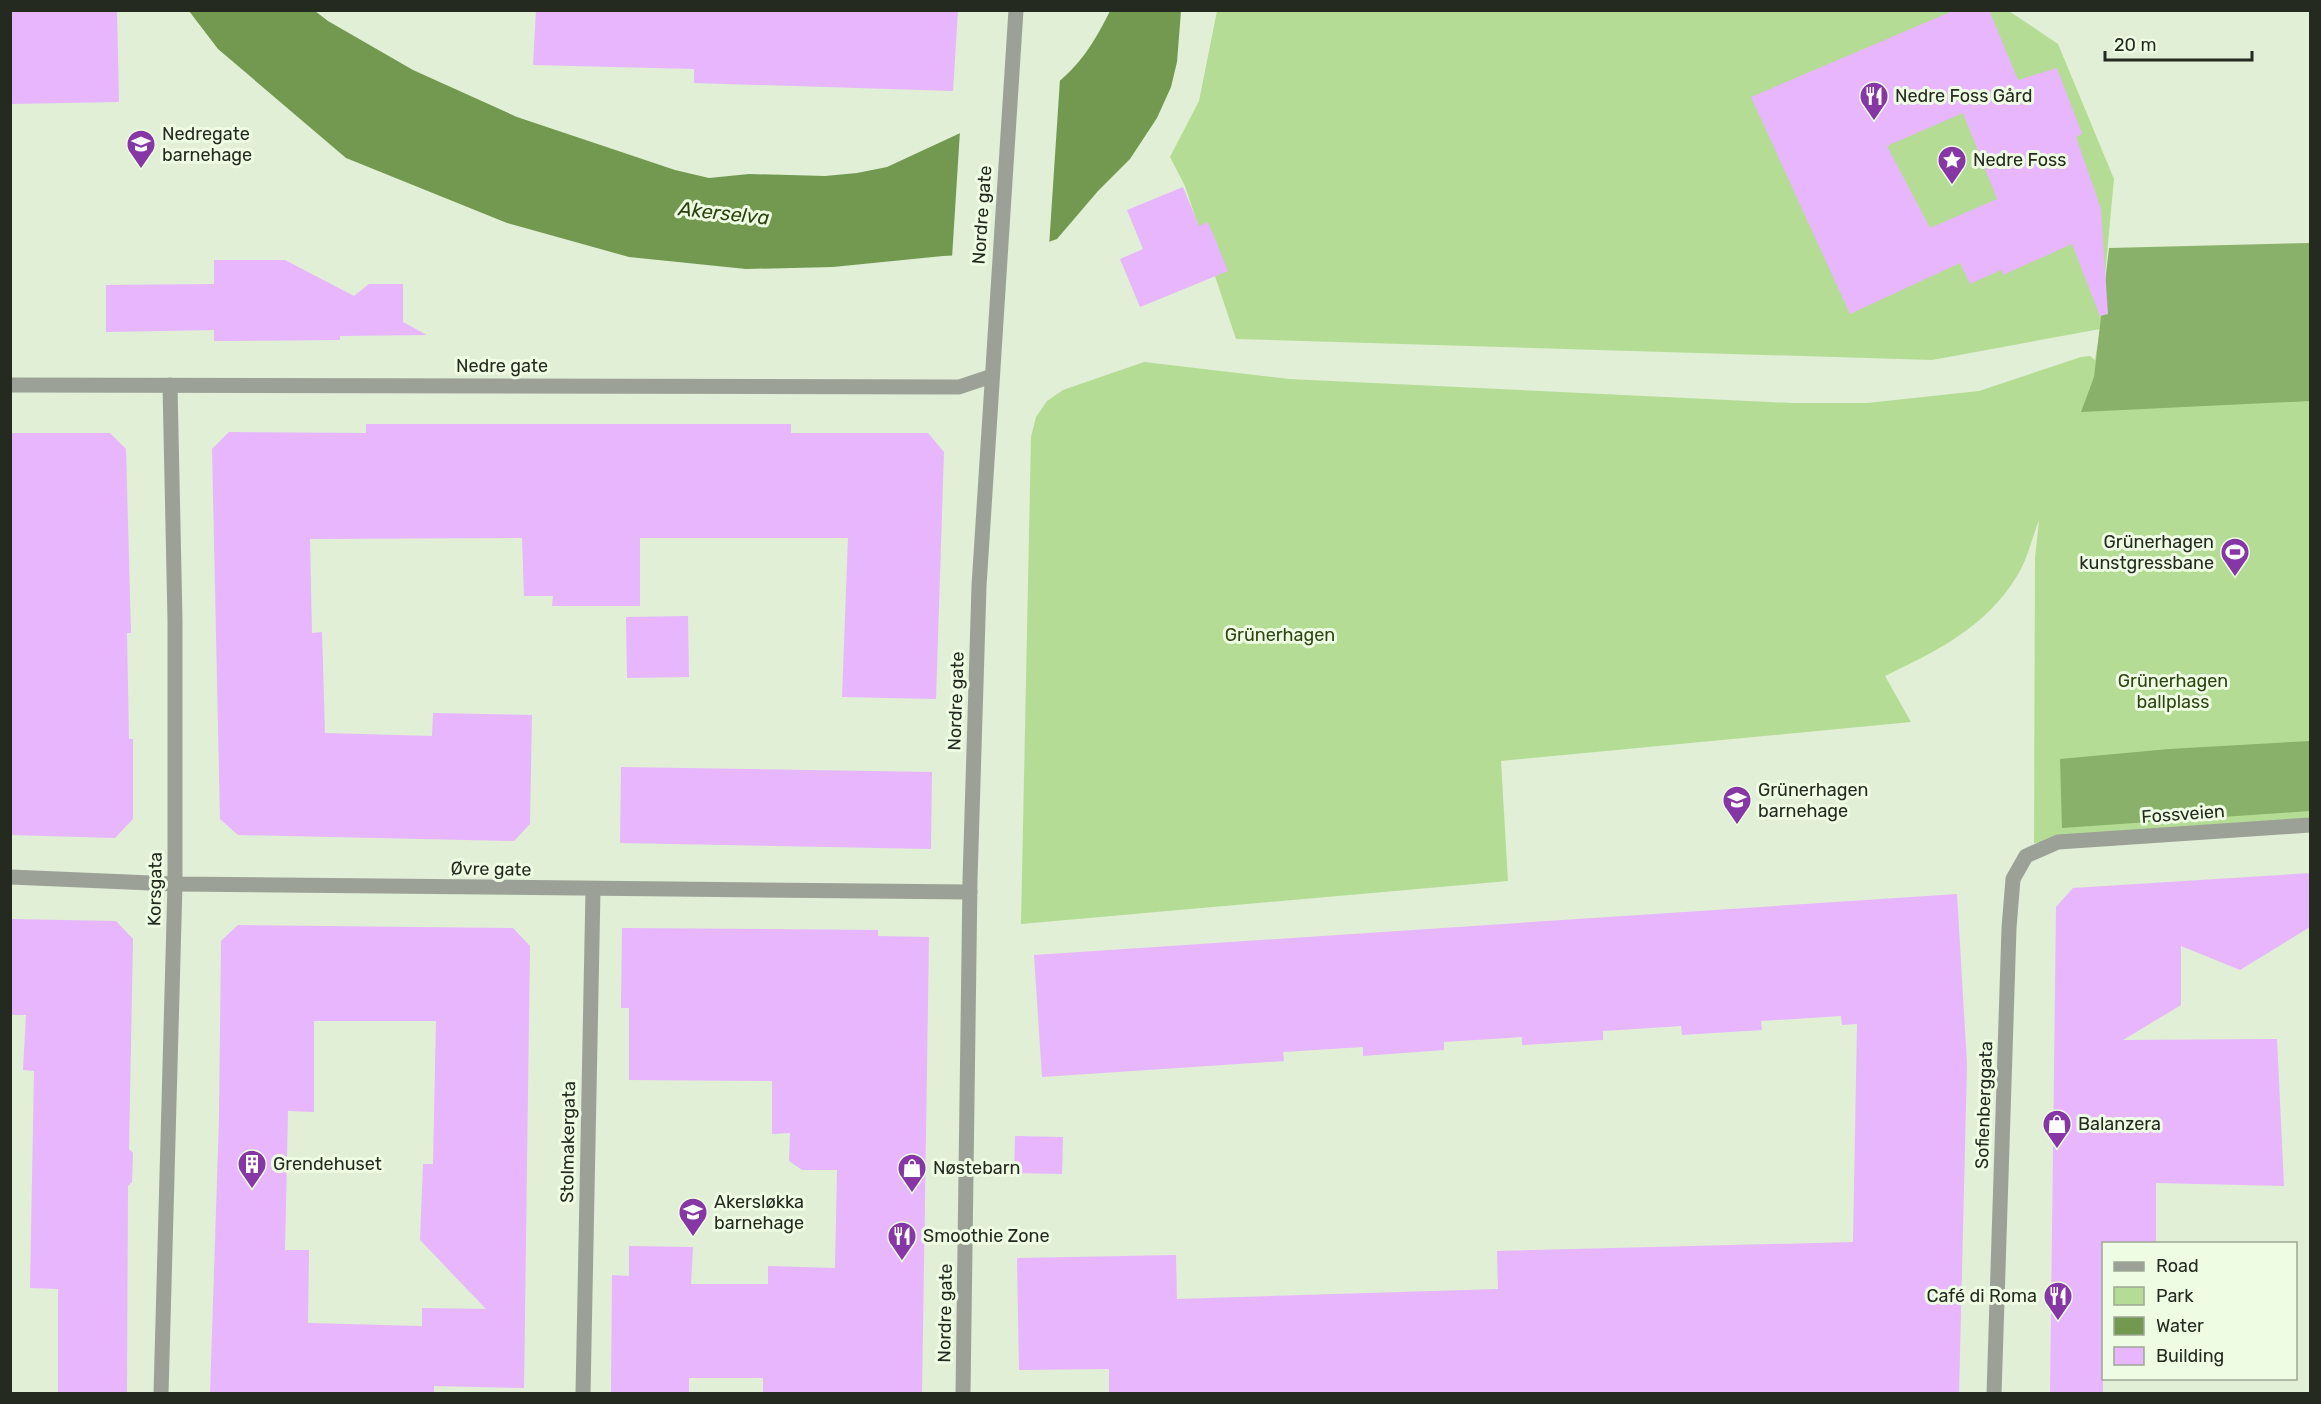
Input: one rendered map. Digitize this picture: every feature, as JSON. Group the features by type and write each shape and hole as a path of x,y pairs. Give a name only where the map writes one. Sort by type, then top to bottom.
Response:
{"street":[{"name":"Nordre gate","path":"963,1394 970,892 979,586 1016,10"},
{"name":"Nedre gate","path":"10,385 959,387 992,376"},
{"name":"Korsgata","path":"161,1394 175,884 175,620 170,385"},
{"name":"Fossveien","path":"2058,842 2310,825"},
{"name":"Sofienberggata","path":"1994,1394 2009,928 2013,879 2026,856 2058,842"},
{"name":"Øvre gate","path":"10,877 175,884 592,890 970,892"},
{"name":"Stolmakergata","path":"583,1394 592,890"}],"green space":[{"path":"1217,11 2009,11 2058,44 2114,179 2100,329 1932,360 1236,339 1185,186 1170,157 1199,101"},
{"name":"Grünerhagen","path":"2100,329 2310,329 2310,825 2034,843 2035,558 2039,520 2021,570 1991,610 1959,636 1885,676 1911,722 1501,761 1508,881 1021,924 1031,437 1036,417 1047,401 1063,390 1144,362 1289,379 1792,403 1867,403 1979,391 2081,357 2090,356 2095,360"}],"shaded area":[{"path":"2310,243 2310,401 2081,412 2094,377 2109,248"},
{"path":"2310,741 2310,811 2062,828 2060,759 2169,749"}],"water":[{"name":"Akerselva","path":"189,11 315,11 328,21 413,70 517,117 675,170 709,178 749,174 825,176 887,167 1036,98 1049,89 1071,70 1088,50 1110,11 1181,11 1177,62 1171,87 1157,118 1130,159 1098,191 1057,239 1020,252 943,256 833,267 746,269 629,257 507,223 346,158 218,49"}],"pier":[{"path":"1060,79 1049,247 1020,255 952,258 960,131 1035,96"}],"building":[{"path":"10,10 117,10 119,102 10,104"},
{"path":"536,10 958,10 953,91 694,83 694,69 533,65"},
{"path":"1955,10 1989,10 2018,80 2057,68 2082,134 2076,137 2101,209 2108,314 2100,316 2072,244 2003,275 2001,270 1970,284 1960,263 1850,314 1751,97","holes":["1963,113 1997,199 1930,228 1887,146"]},
{"path":"1183,187 1199,226 1208,222 1228,271 1140,307 1120,259 1143,249 1127,210"},
{"path":"214,260 285,260 354,296 369,284 403,284 403,322 427,335 340,336 340,340 214,341 214,330 106,332 106,285 214,284"},
{"path":"366,424 791,424 791,433 928,433 944,452 936,699 842,697 848,538 640,538 640,606 552,606 553,596 524,596 522,538 310,539 312,633 322,632 325,733 432,736 433,713 532,715 530,824 514,841 238,835 220,819 212,449 229,432 366,433"},
{"path":"10,433 110,433 126,449 131,633 127,633 129,739 133,739 133,819 115,838 10,835"},
{"path":"688,616 689,677 627,678 626,617"},
{"path":"621,767 932,772 931,849 620,843"},
{"path":"2310,873 2310,927 2240,970 2181,946 2181,1005 2123,1040 2277,1039 2284,1186 2156,1183 2156,1242 2102,1242 2103,1394 2050,1394 2056,907 2073,888"},
{"path":"1957,894 1967,1064 1959,1394 1109,1394 1109,1369 1019,1370 1017,1258 1176,1255 1177,1299 1498,1289 1497,1251 1853,1242 1857,1024 1842,1025 1841,1016 1761,1021 1762,1030 1682,1035 1681,1026 1603,1031 1603,1040 1522,1045 1522,1037 1444,1042 1444,1050 1363,1056 1363,1047 1283,1052 1284,1061 1042,1077 1034,955"},
{"path":"10,919 116,921 133,939 129,1149 133,1153 132,1182 128,1186 127,1394 58,1394 58,1289 30,1288 34,1071 23,1070 26,1015 10,1015"},
{"path":"238,925 513,928 530,946 524,1388 434,1386 434,1394 210,1394 219,1119 221,941","holes":["314,1021 436,1021 433,1164 423,1164 420,1240 486,1309 422,1308 422,1326 308,1323 309,1250 285,1250 288,1111 314,1112"]},
{"path":"622,928 878,930 878,936 929,937 922,1394 763,1394 763,1378 689,1378 689,1394 611,1394 612,1275 629,1276 629,1246 693,1247 691,1284 768,1284 768,1266 835,1268 837,1170 802,1170 789,1161 790,1133 772,1134 772,1081 629,1080 629,1008 621,1008"},
{"path":"1015,1136 1063,1137 1062,1174 1014,1173"}],"place":[{"name":"Nedre Foss Gård","path":"1874,122"},
{"name":"Nedregate barnehage","path":"141,170"},
{"name":"Nedre Foss","path":"1952,186"},
{"name":"Grünerhagen kunstgressbane","path":"2235,578"},
{"name":"Grünerhagen barnehage","path":"1737,826"},
{"name":"Balanzera","path":"2057,1150"},
{"name":"Grendehuset","path":"252,1190"},
{"name":"Nøstebarn","path":"912,1194"},
{"name":"Akersløkka barnehage","path":"693,1238"},
{"name":"Smoothie Zone","path":"902,1262"},
{"name":"Café di Roma","path":"2058,1322"}],"park label":[{"name":"Grünerhagen ballplass","path":"2173,691"}]}
